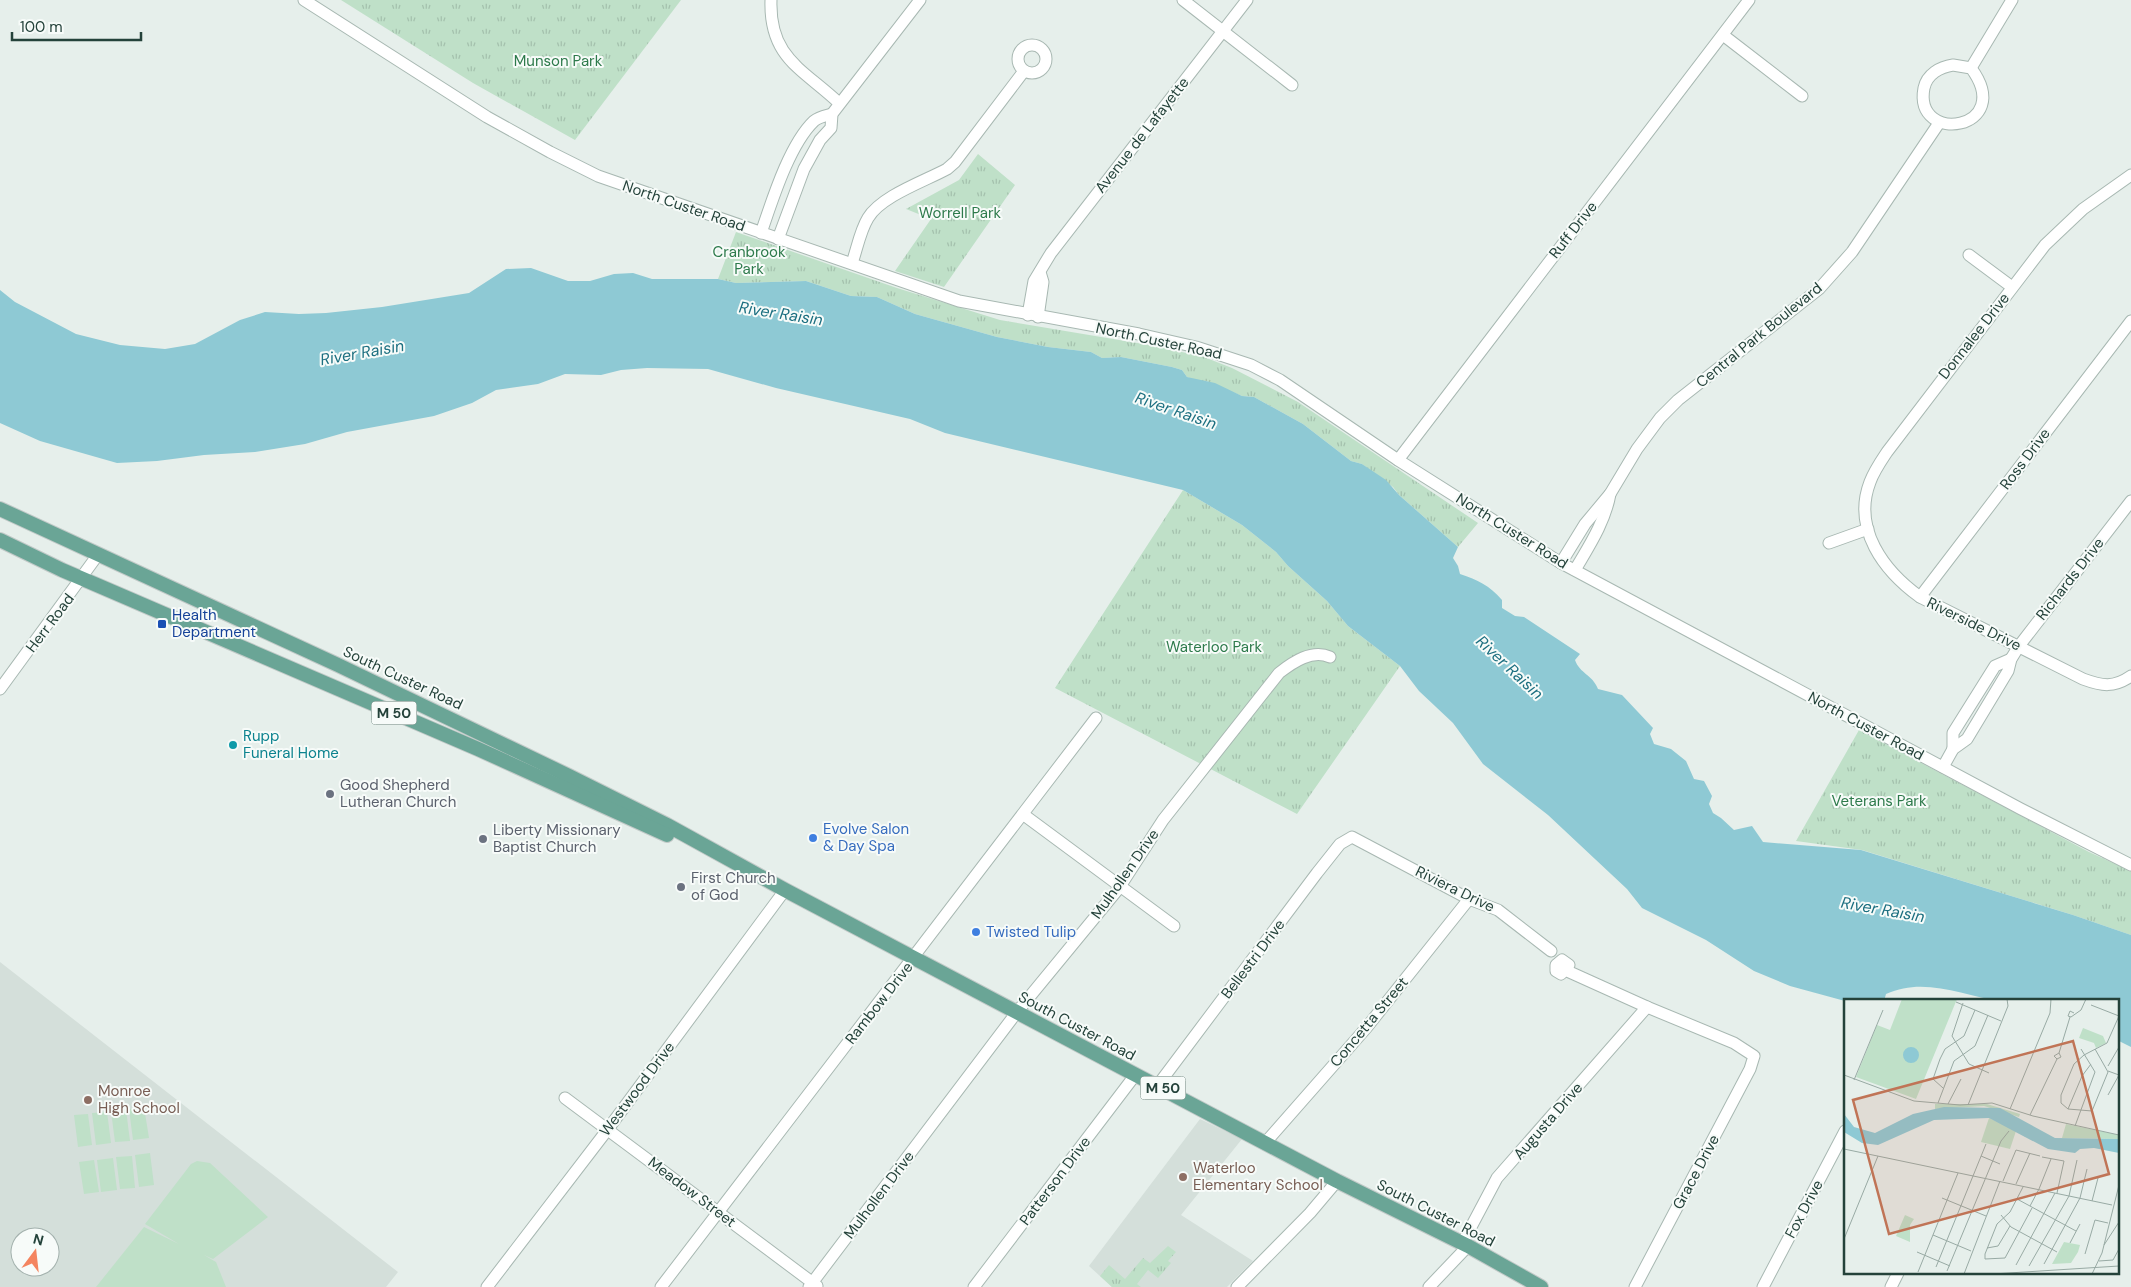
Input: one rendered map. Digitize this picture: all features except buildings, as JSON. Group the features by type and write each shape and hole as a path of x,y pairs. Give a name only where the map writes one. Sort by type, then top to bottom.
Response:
{"main road":[{"name":"South Custer Road","path":"0,509 487,735 667,825 785,890 1265,1143 1465,1245 1541,1287"},
{"name":"South Custer Road","path":"0,540 83,579 478,749 785,890"}],"street":[{"name":"North Custer Road","path":"304,0 457,99 550,152 598,176 959,301 1187,345 1251,365 1280,380 1398,460 1561,563 2131,865"},
{"path":"771,0 772,23 783,53 796,67 839,103"},
{"path":"778,239 804,169 820,140 831,128 832,114 920,0"},
{"path":"1183,0 1292,85"},
{"name":"Avenue de Lafayette","path":"1033,316 1034,281 1051,253 1247,0"},
{"name":"Ruff Drive","path":"1398,460 1750,0"},
{"path":"1971,68 2012,0"},
{"path":"1723,35 1802,96"},
{"path":"1952,65 1971,68 1981,82 1984,97 1977,114 1969,122 1960,125 1939,123 1929,114 1924,101 1925,84 1931,75 1944,66 1952,65"},
{"path":"852,263 864,226 872,212 886,201 948,169 1024,71"},
{"path":"761,233 780,178 794,151 813,123 819,118 832,114"},
{"name":"Central Park Boulevard","path":"1561,563 1585,524 1610,494 1637,449 1660,418 1685,394 1819,289 1852,252 1939,123"},
{"name":"Donnalee Drive","path":"1868,529 1866,508 1870,483 1887,452 2045,245 2091,203 2131,175"},
{"path":"1969,255 2012,288"},
{"name":"Ross Drive","path":"1920,597 2131,321"},
{"name":"Central Park Boulevard","path":"1575,570 1598,531 1608,508 1610,494"},
{"name":"Richards Drive","path":"1943,767 1953,749 1953,733 1995,666 2011,659 2018,646 2131,501"},
{"path":"1829,543 1868,529"},
{"name":"Riverside Drive","path":"1868,529 1882,562 1905,586 1920,597 2083,679 2109,686 2121,683 2131,676"},
{"name":"Herr Road","path":"0,689 83,579 98,556"},
{"name":"Mulhollen Drive","path":"813,1285 1017,1012 1119,888 1163,820 1279,673 1300,659 1317,654 1330,657"},
{"name":"Rambow Drive","path":"661,1287 1024,815 1096,718"},
{"path":"1024,815 1119,888 1174,926"},
{"name":"Riviera Drive","path":"1352,837 1469,899 1498,910 1551,951"},
{"name":"Bellestri Drive","path":"1158,1086 1317,873 1340,844 1352,837"},
{"name":"Westwood Drive","path":"487,1287 608,1130 785,890"},
{"name":"Concetta Street","path":"1265,1143 1367,1027 1469,899"},
{"path":"1565,970 1647,1007"},
{"name":"Grace Drive","path":"1635,1287 1750,1069 1754,1056 1734,1043 1647,1007"},
{"name":"Augusta Drive","path":"1429,1287 1465,1245 1497,1178 1647,1007"},
{"name":"Patterson Drive","path":"974,1287 1136,1074"},
{"name":"Meadow Street","path":"565,1098 813,1285"},
{"name":"Fox Drive","path":"1762,1287 1844,1133"},
{"path":"1238,1287 1310,1213 1338,1181"},
{"path":"1891,1287 1898,1274"}],"shaded area":[{"name":"Monroe High School","path":"0,962 398,1272 386,1287 0,1287"},
{"name":"Waterloo Elementary School","path":"1200,1119 1242,1139 1181,1215 1253,1261 1227,1287 1112,1287 1089,1266"}],"green space":[{"name":"Munson Park","path":"341,0 681,0 575,140 473,83"},
{"name":"Worrell Park","path":"978,154 1015,185 944,287 895,271 931,219 906,209 959,180"},
{"name":"Cranbrook Park","path":"736,232 897,288 1000,320 1155,346 1204,357 1232,368 1298,402 1478,523 1458,547 1399,495 1393,487 1362,464 1351,461 1303,424 1254,397 1242,396 1206,381 1198,381 1187,377 1182,370 1121,357 1102,358 1091,352 1048,347 997,337 915,314 877,297 851,296 806,281 736,283 718,279"},
{"name":"Waterloo Park","path":"1183,490 1242,525 1276,552 1288,566 1327,601 1348,626 1400,666 1297,814 1055,688"},
{"name":"Veterans Park","path":"1859,730 2089,852 2131,871 2131,935 2073,915 1862,850 1796,841"},
{"path":"144,1107 149,1138 133,1140 129,1109"},
{"path":"126,1110 130,1141 115,1142 111,1111"},
{"path":"107,1112 111,1143 96,1145 92,1113"},
{"path":"88,1114 92,1145 78,1147 74,1115"},
{"path":"150,1153 154,1185 139,1187 135,1155"},
{"path":"132,1156 135,1188 120,1189 116,1157"},
{"path":"113,1158 117,1190 101,1192 97,1160"},
{"path":"94,1160 99,1192 84,1194 79,1162"},
{"path":"197,1161 210,1163 268,1217 213,1259 204,1255 216,1262 226,1287 96,1287 144,1227 179,1244 145,1224 191,1164"},
{"path":"1168,1246 1176,1252 1168,1261 1171,1263 1158,1278 1148,1270 1137,1284 1141,1287 1112,1287 1100,1276 1109,1265 1125,1279 1143,1258 1150,1263"}],"water":[{"name":"River Raisin","path":"531,268 568,281 590,281 614,274 633,273 652,279 718,279 736,283 806,281 851,296 877,297 915,314 997,337 1048,347 1091,352 1102,358 1121,357 1172,367 1182,370 1187,377 1215,383 1242,396 1254,397 1303,424 1351,461 1362,464 1386,480 1399,495 1458,547 1453,558 1460,574 1478,581 1492,590 1502,600 1502,608 1515,616 1524,617 1580,654 1575,660 1577,665 1593,680 1598,689 1622,695 1653,728 1650,734 1654,744 1671,749 1686,761 1694,779 1704,781 1712,796 1709,804 1713,813 1734,830 1752,826 1763,842 1861,850 2073,915 2131,935 2131,1047 2118,1040 2118,999 1987,999 1944,989 1915,987 1886,994 1885,999 1844,999 1844,1001 1790,986 1754,971 1706,940 1642,908 1627,889 1548,815 1483,764 1453,723 1419,691 1400,666 1348,626 1327,601 1288,566 1276,552 1242,525 1183,490 945,433 910,419 776,388 708,369 647,368 621,370 601,375 565,374 538,384 496,390 472,403 434,416 347,432 305,444 255,452 204,455 157,461 117,463 40,441 0,423 0,290 15,302 76,334 120,345 165,349 195,344 240,320 265,312 326,313 382,307 469,293 506,269"}],"place":[{"name":"Health Department","path":"162,624"},
{"name":"Rupp Funeral Home","path":"233,745"},
{"name":"Good Shepherd Lutheran Church","path":"330,794"},
{"name":"Evolve Salon & Day Spa","path":"813,838"},
{"name":"Liberty Missionary Baptist Church","path":"483,839"},
{"name":"First Church of God","path":"681,887"},
{"name":"Twisted Tulip","path":"976,932"},
{"name":"Monroe High School","path":"88,1100"},
{"name":"Waterloo Elementary School","path":"1183,1177"}]}
